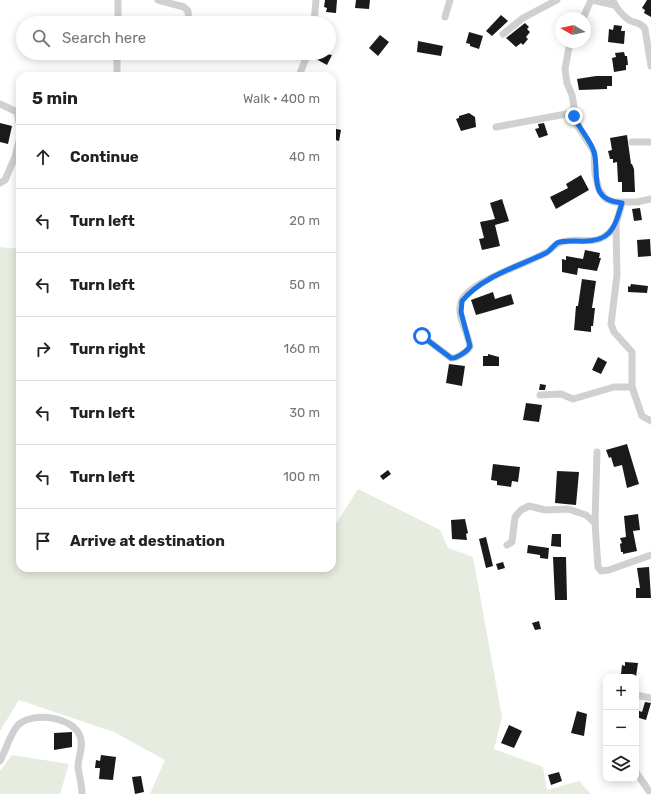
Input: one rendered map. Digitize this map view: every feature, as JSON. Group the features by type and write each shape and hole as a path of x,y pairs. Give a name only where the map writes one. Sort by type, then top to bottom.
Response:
{"street":[{"path":"118,0 118,16"},
{"path":"158,0 184,7 188,11 188,16"},
{"path":"315,16 316,0"},
{"path":"444,16 450,0"},
{"path":"503,34 523,18 557,0"},
{"path":"586,12 591,0 613,3 629,20 651,27"},
{"path":"642,24 648,38 647,49 651,66"},
{"path":"569,48 566,69 566,83 574,107 574,116 577,125 594,152 595,174 599,190 606,199 622,203 651,199"},
{"path":"117,72 118,60"},
{"path":"301,72 305,60"},
{"path":"0,104 16,112"},
{"path":"496,127 566,114 574,116"},
{"path":"632,142 651,142"},
{"path":"0,183 5,180 16,153"},
{"path":"422,336 454,359 468,350 470,346 461,308 462,301 467,295 481,283 547,252 558,243 568,241 598,241 610,234 616,224 622,203"},
{"path":"616,224 617,275 611,324 614,332 632,352 632,387 642,416 651,421"},
{"path":"540,395 561,394 573,399 614,387 632,387"},
{"path":"596,452 595,523 598,567 601,571 651,555"},
{"path":"507,545 512,542 515,517 521,510 529,506 545,510 568,509 586,515 595,523"},
{"path":"639,696 651,698"},
{"path":"0,761 15,729 19,724 29,719 40,717 51,717 62,721 80,734 82,742 78,766 82,781 82,794"},
{"path":"639,776 651,794"}],"shaded area":[{"path":"0,247 16,249 16,572 336,572 336,524 358,489 440,530 448,548 473,557 502,717 494,749 543,767 547,790 579,781 591,794 150,794 165,760 114,732 19,700 0,731"},
{"path":"12,755 69,764 60,794 0,794 0,771"}],"building":[{"path":"325,0 337,0 336,13 326,12 327,8 324,7"},
{"path":"356,0 370,0 369,9 355,8"},
{"path":"647,0 651,0 651,17 644,13 645,10 642,8"},
{"path":"501,15 508,21 492,36 486,31"},
{"path":"525,23 529,27 527,29 530,32 526,37 528,39 523,45 521,43 516,47 506,38"},
{"path":"614,25 622,26 621,31 625,31 624,44 608,42 609,29 613,30"},
{"path":"469,32 483,36 479,49 466,43"},
{"path":"380,35 389,42 378,56 369,48"},
{"path":"418,41 443,46 441,56 417,52"},
{"path":"624,52 625,56 627,56 628,65 626,65 626,70 614,72 612,58 616,57 615,53"},
{"path":"318,60 330,60 327,65"},
{"path":"596,76 612,76 612,86 607,86 607,89 579,90 577,79"},
{"path":"469,113 475,117 476,127 461,131 456,119 459,118 459,116"},
{"path":"0,123 12,126 8,144 0,142"},
{"path":"544,123 548,135 539,138 535,129 539,128 538,124"},
{"path":"336,129 341,130 339,141 336,140"},
{"path":"627,135 631,164 634,169 635,192 622,192 622,182 618,182 617,162 613,163 613,159 610,159 608,151 612,150 610,138"},
{"path":"581,175 589,190 556,209 550,197 568,188 566,184"},
{"path":"502,199 509,221 495,225 500,246 482,250 479,239 484,238 480,222 495,219 490,203"},
{"path":"640,208 642,220 634,221 632,209"},
{"path":"650,239 651,256 638,257 637,240"},
{"path":"585,250 600,253 599,258 601,258 597,271 578,268 577,275 562,272 562,259 566,260 566,256 583,259"},
{"path":"582,279 596,281 592,308 595,308 591,332 574,330 576,306 578,306"},
{"path":"631,284 648,286 647,293 628,292 628,286 630,287"},
{"path":"493,292 495,299 511,294 514,304 476,315 471,300"},
{"path":"488,354 499,357 499,366 483,366 483,356 488,356"},
{"path":"598,357 607,362 601,374 592,370"},
{"path":"449,364 465,366 462,386 446,383"},
{"path":"540,384 546,385 545,390 539,390"},
{"path":"526,403 542,405 539,422 523,420"},
{"path":"627,444 639,484 627,488 622,465 614,467 611,457 609,458 606,450"},
{"path":"493,464 520,467 518,482 512,481 511,487 497,485 497,481 491,480"},
{"path":"388,470 391,474 383,480 380,476"},
{"path":"557,471 579,472 576,505 555,503"},
{"path":"638,514 640,530 633,531 637,551 623,554 623,552 621,552 620,544 622,543 620,538 626,537 624,516"},
{"path":"465,519 468,533 466,534 467,540 452,539 451,520"},
{"path":"552,534 561,534 561,547 551,546"},
{"path":"486,537 493,566 486,568 479,539"},
{"path":"528,545 549,548 548,559 540,558 540,555 527,553"},
{"path":"553,557 566,557 567,600 555,600"},
{"path":"503,562 505,568 498,570 496,564"},
{"path":"649,567 651,598 636,598 636,588 640,588 637,568"},
{"path":"539,621 541,629 535,630 532,623"},
{"path":"625,662 638,663 636,674 621,674 622,665 625,666"},
{"path":"645,702 651,703 646,720 639,718 639,711 642,712"},
{"path":"577,711 587,714 584,736 571,733"},
{"path":"509,725 522,731 514,748 501,743"},
{"path":"72,732 72,747 54,750 54,733"},
{"path":"101,755 116,757 113,780 99,779 100,768 95,768 96,760 100,761"},
{"path":"559,772 562,781 551,785 548,775"},
{"path":"141,776 144,792 135,794 132,777"}],"route":[{"path":"422,336 454,359 468,350 470,346 470,341 465,331 461,312 462,301 481,283 547,252 558,243 568,241 598,241 610,234 616,224 622,203 606,199 599,190 595,174 594,152 577,125 574,116"}]}
